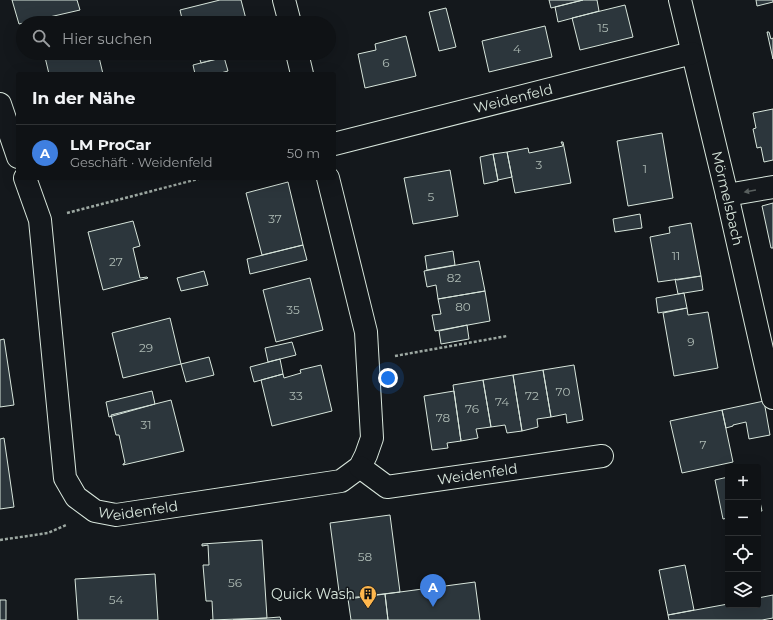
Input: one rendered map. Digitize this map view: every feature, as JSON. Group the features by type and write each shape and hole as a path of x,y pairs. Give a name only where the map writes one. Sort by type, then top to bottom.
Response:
{"street":[{"path":"284,0 288,16"},
{"name":"Mörmelsbach","path":"680,0 773,398"},
{"name":"Weidenfeld","path":"336,143 692,53"},
{"path":"299,60 302,72"},
{"path":"0,104 16,151"},
{"name":"Weidenfeld","path":"26,180 40,220 65,478 76,497 95,511 116,515 341,481 360,467 366,456 372,438 366,332 328,180"},
{"path":"726,195 773,187"},
{"name":"Weidenfeld","path":"360,467 386,488 602,456"}],"path":[{"path":"40,220 194,180"},
{"path":"368,357 392,357 507,336"},
{"path":"0,540 48,533 95,511"}],"building":[{"path":"12,0 77,0 80,10 54,16 17,16"},
{"path":"220,0 241,0 245,16 181,16 180,10"},
{"path":"549,0 583,0 551,8"},
{"path":"583,0 597,0 599,11 558,22 555,7"},
{"path":"756,0 773,0 773,2 757,6"},
{"path":"625,5 633,37 580,50 572,18"},
{"path":"446,8 456,47 439,51 429,12"},
{"path":"545,26 552,57 489,72 482,41"},
{"path":"767,32 769,32 771,39 773,38 773,59"},
{"path":"406,36 416,76 365,88 358,54 376,50 375,44"},
{"path":"46,60 100,60 103,72 49,72"},
{"path":"200,60 213,60 201,63"},
{"path":"212,60 225,60 228,71 195,72 193,65"},
{"path":"773,109 773,160 764,162 761,147 757,148 753,129 756,128 753,113"},
{"path":"662,133 673,198 628,206 617,141"},
{"path":"561,142 563,142 571,183 515,193 507,152 528,148 529,153 563,146"},
{"path":"507,152 512,177 498,180 493,154"},
{"path":"493,154 498,181 484,184 480,157"},
{"path":"450,170 458,216 413,224 404,178"},
{"path":"288,182 303,245 262,255 246,193"},
{"path":"773,203 773,248 771,248 762,206"},
{"path":"640,214 642,228 615,232 613,219"},
{"path":"133,221 140,246 133,248 140,278 148,278 103,290 88,232"},
{"path":"691,223 701,276 658,282 650,237 670,233 669,227"},
{"path":"303,245 307,260 250,274 247,259"},
{"path":"453,251 455,265 427,270 425,256"},
{"path":"479,261 485,291 438,299 436,285 427,287 424,271"},
{"path":"204,271 208,285 181,291 177,278"},
{"path":"701,276 703,290 678,294 675,279 677,280"},
{"path":"310,278 323,330 276,342 263,290"},
{"path":"485,291 490,321 435,331 432,315 441,314 438,299"},
{"path":"684,293 687,308 658,313 656,298"},
{"path":"687,308 688,315 708,312 718,368 674,376 663,313"},
{"path":"170,318 181,364 123,378 112,333"},
{"path":"467,325 469,339 441,344 439,331"},
{"path":"4,339 14,405 0,407 0,340"},
{"path":"292,342 296,355 268,362 265,348"},
{"path":"209,357 214,375 186,382 181,364"},
{"path":"280,359 283,374 254,382 250,367"},
{"path":"321,365 332,411 272,426 261,380 283,374 284,378 301,373 300,370"},
{"path":"574,365 583,420 567,423 566,414 551,417 543,370"},
{"path":"543,370 551,417 537,419 538,427 522,431 513,375"},
{"path":"513,375 522,431 507,433 505,425 491,427 483,380"},
{"path":"483,380 491,427 476,429 478,438 461,441 453,385"},
{"path":"152,391 155,404 109,417 106,402"},
{"path":"454,391 461,441 447,443 448,448 432,450 424,396"},
{"path":"171,400 184,451 123,465 125,463 119,435 116,435 111,415"},
{"path":"764,401 770,435 749,439 746,422 726,428 722,410"},
{"path":"722,410 733,462 682,473 670,421"},
{"path":"4,438 14,507 0,509 0,439"},
{"path":"725,478 725,519 723,519 715,480"},
{"path":"390,515 400,592 340,599 330,523"},
{"path":"262,540 267,618 213,620 212,601 206,601 203,565 209,565 208,545 202,546 202,544"},
{"path":"685,565 694,610 668,615 659,570"},
{"path":"155,574 158,620 78,620 75,579"},
{"path":"475,582 480,620 388,620 385,594"},
{"name":"Quick Wash","path":"385,594 388,620 351,620 348,599"},
{"path":"773,595 773,618 762,620 669,620 668,615 725,605 725,608 761,608 761,597"},
{"path":"0,600 6,600 6,620 0,620"},
{"path":"280,617 281,620 233,620 267,618"}],"place":[{"name":"LM ProCar","path":"433,607"},
{"name":"Quick Wash","path":"368,609"}]}
